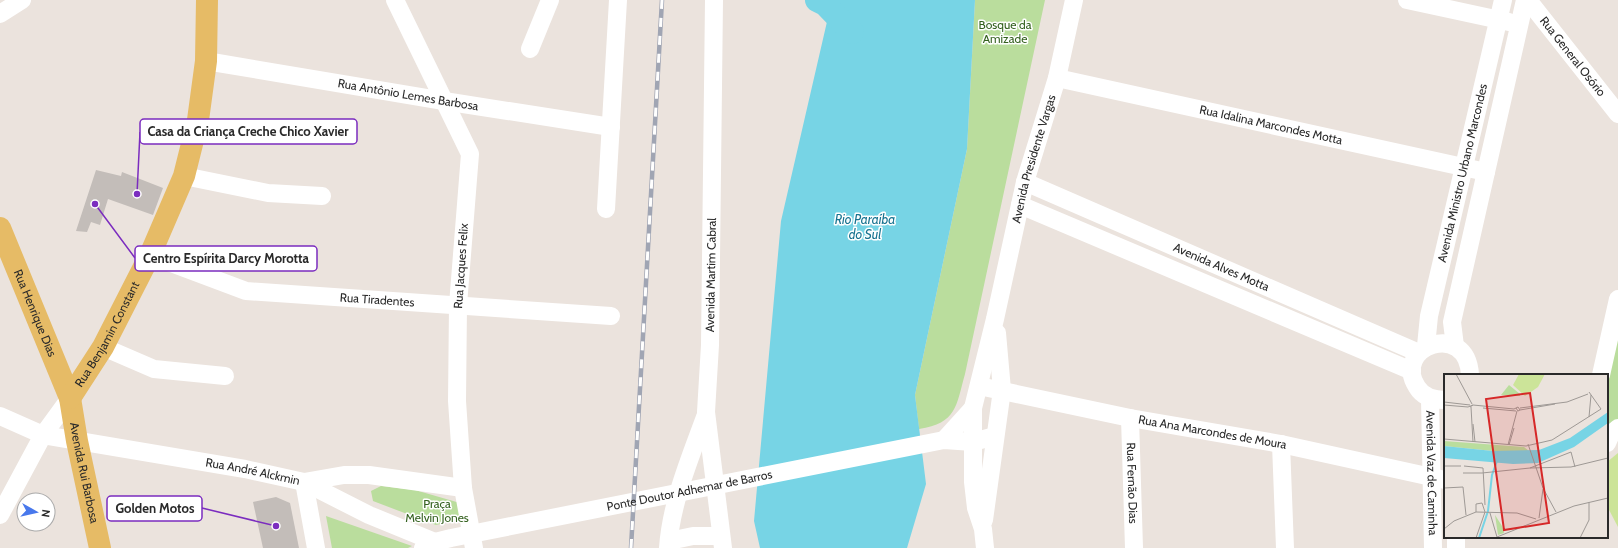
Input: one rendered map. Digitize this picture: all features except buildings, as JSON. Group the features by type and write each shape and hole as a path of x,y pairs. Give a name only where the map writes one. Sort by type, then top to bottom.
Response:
{"main road":[{"name":"Rua Benjamin Constant","path":"70,398 103,347 150,255 184,176 198,120 206,61 207,0"},
{"name":"Rua Henrique Dias","path":"0,228 70,398"},
{"name":"Avenida Rui Barbosa","path":"70,398 77,441 100,548"}],"street":[{"path":"0,14 22,0"},
{"name":"Rua Jacques Felix","path":"395,0 470,154 458,305 457,401 463,488 474,548"},
{"path":"530,49 550,0"},
{"path":"606,209 618,0"},
{"name":"Avenida Presidente Vargas","path":"985,548 982,529 976,508 973,482 973,408 995,319 1024,182 1056,78 1074,0"},
{"path":"1407,0 1520,25"},
{"name":"Avenida Ministro Urbano Marcondes","path":"1412,372 1413,362 1422,350 1503,0"},
{"name":"Avenida Ministro Urbano Marcondes","path":"1455,346 1452,322 1526,0"},
{"name":"Rua General Osório","path":"1526,0 1618,114"},
{"name":"Avenida Martim Cabral","path":"714,4 710,345 706,412 721,542"},
{"name":"Rua Antônio Lemes Barbosa","path":"206,61 444,102 611,127"},
{"name":"Rua Idalina Marcondes Motta","path":"1056,78 1486,172"},
{"path":"184,176 268,193 322,196"},
{"name":"Avenida Alves Motta","path":"1024,182 1227,270 1422,350"},
{"name":"Avenida Alves Motta","path":"1020,205 1412,372"},
{"name":"Rua Tiradentes","path":"150,255 246,290 611,316"},
{"path":"1217,289 1227,270"},
{"path":"1601,374 1618,299"},
{"name":"Avenida Presidente Vargas","path":"982,529 1002,390 995,319"},
{"path":"1422,350 1441,342 1455,346 1464,354 1469,365 1470,374"},
{"path":"103,347 154,369 225,376"},
{"path":"1412,372 1413,382 1420,392 1437,399"},
{"name":"Rua Ana Marcondes de Moura","path":"979,386 1130,418 1281,444 1438,479"},
{"name":"Rua Benjamin Constant","path":"0,515 43,435 70,398"},
{"name":"Avenida Vaz de Caminha","path":"1433,548 1438,479 1437,399"},
{"path":"937,442 973,408"},
{"path":"706,412 689,459 675,508 669,545 693,536 721,542"},
{"name":"Rua André Alckmin","path":"0,416 43,435 245,469 304,482 344,475 369,475 446,484 463,488"},
{"name":"Rua Fernão Dias","path":"1130,418 1134,548"},
{"name":"Ponte Doutor Adhemar de Barros","path":"436,543 937,442 973,442 996,436"},
{"path":"1281,444 1285,548"},
{"path":"304,482 369,515 436,543"},
{"path":"304,482 316,548"}],"green space":[{"name":"Bosque da Amizade","path":"975,0 1045,0 965,374 957,404 948,417 941,422 919,429 915,395 967,149"},
{"path":"1618,316 1618,422 1613,425 1608,423 1607,374"},
{"path":"1618,453 1618,527 1608,508 1608,461"},
{"name":"Praça Melvin Jones","path":"381,486 415,490 460,503 464,518 436,525 373,501 371,491"},
{"name":"Praça Melvin Jones","path":"326,516 412,546 408,548 332,548"}],"water":[{"name":"Rio Paraíba do Sul","path":"832,0 975,0 967,149 915,395 926,484 907,548 760,548 754,521 781,221"}],"waterway":[{"path":"817,0 825,4 852,32"}],"railway":[{"path":"631,548 662,0"}],"place":[{"name":"Casa da Criança Creche Chico Xavier","path":"137,194"},
{"name":"Centro Espírita Darcy Morotta","path":"95,204"},
{"name":"Golden Motos","path":"276,526"}]}
